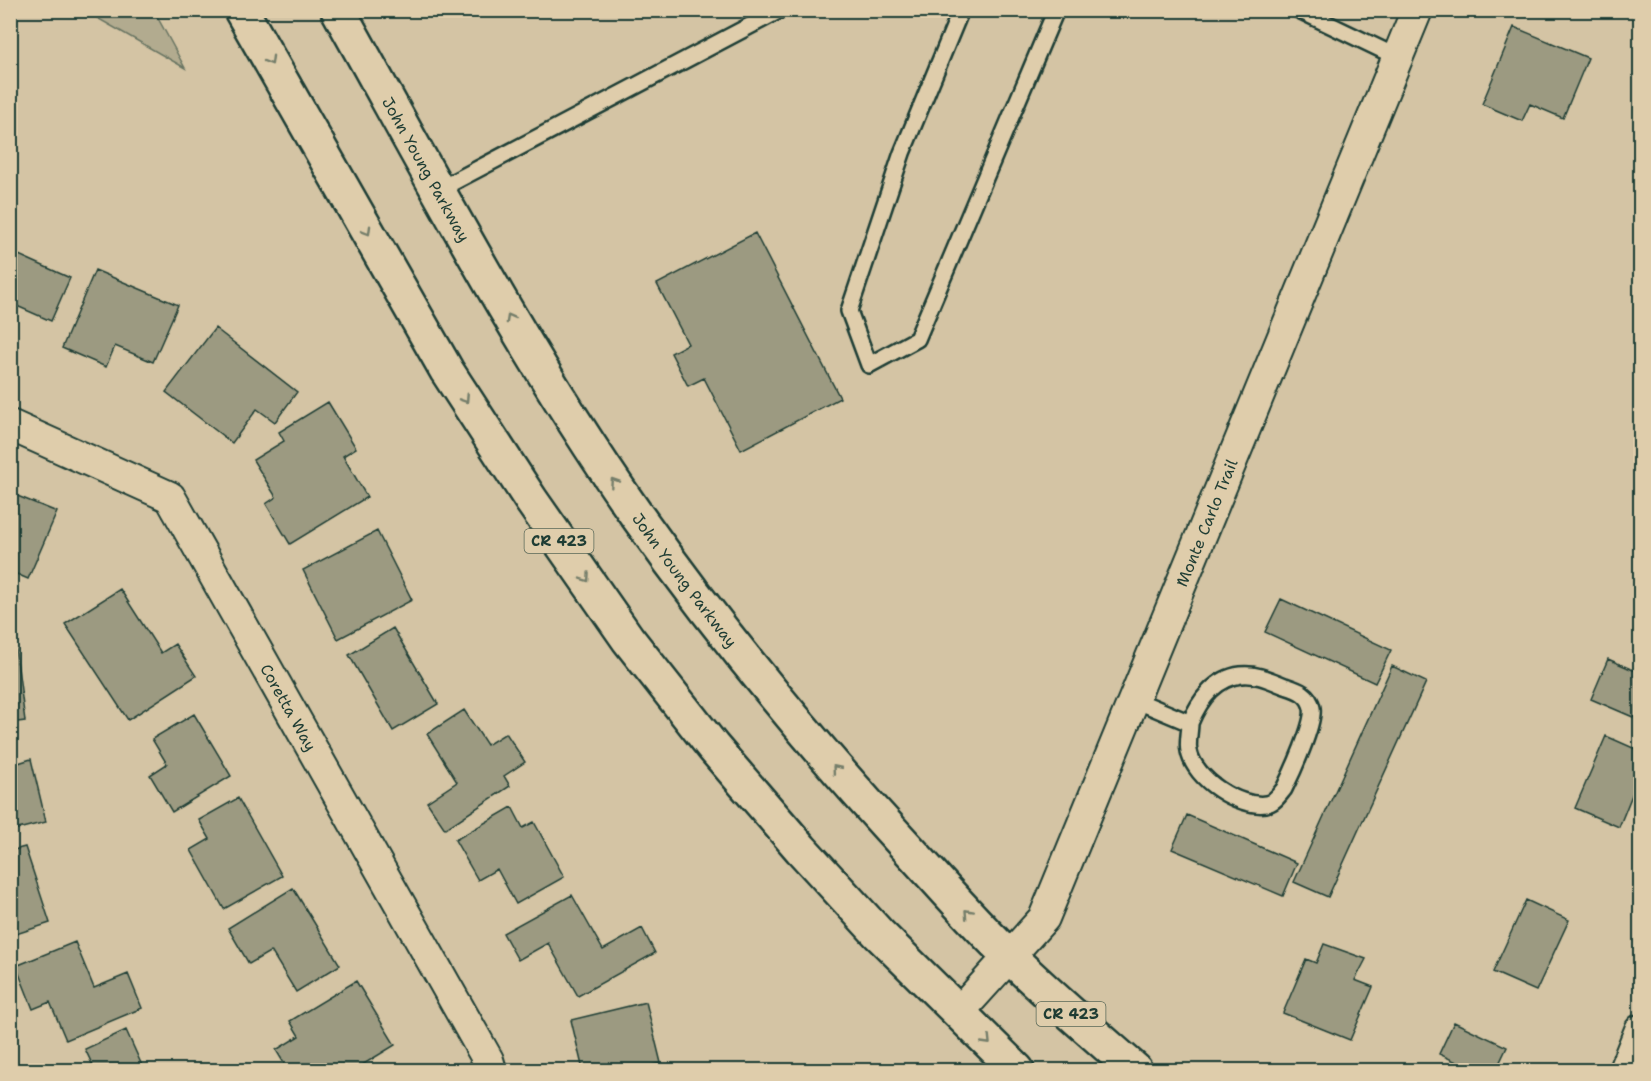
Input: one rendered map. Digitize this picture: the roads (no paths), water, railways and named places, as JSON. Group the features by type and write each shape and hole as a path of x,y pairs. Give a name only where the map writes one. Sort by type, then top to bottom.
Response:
{"main road":[{"name":"CR 423","path":"241,10 447,371 531,500 628,639 713,747 801,849 879,934 1017,1071"},
{"name":"John Young Parkway","path":"338,10 516,329 634,512 703,606 772,694 847,782 1008,956 1135,1071"}],"street":[{"name":"Monte Carlo Trail","path":"958,1011 1044,918 1417,10"},
{"name":"Coretta Way","path":"10,425 170,498 488,1060 490,1071"},
{"path":"1624,1071 1641,1030"}],"lane":[{"path":"438,190 780,10"},
{"path":"961,10 902,153 849,311 868,364 917,339 1056,10"},
{"path":"1299,10 1397,57"},
{"path":"1241,675 1263,677 1301,691 1309,699 1313,710 1311,723 1284,789 1278,798 1268,804 1250,803 1232,797 1205,779 1195,767 1189,752 1190,723 1198,705 1207,693 1222,682 1241,675"},
{"path":"1133,699 1190,723"}]}
